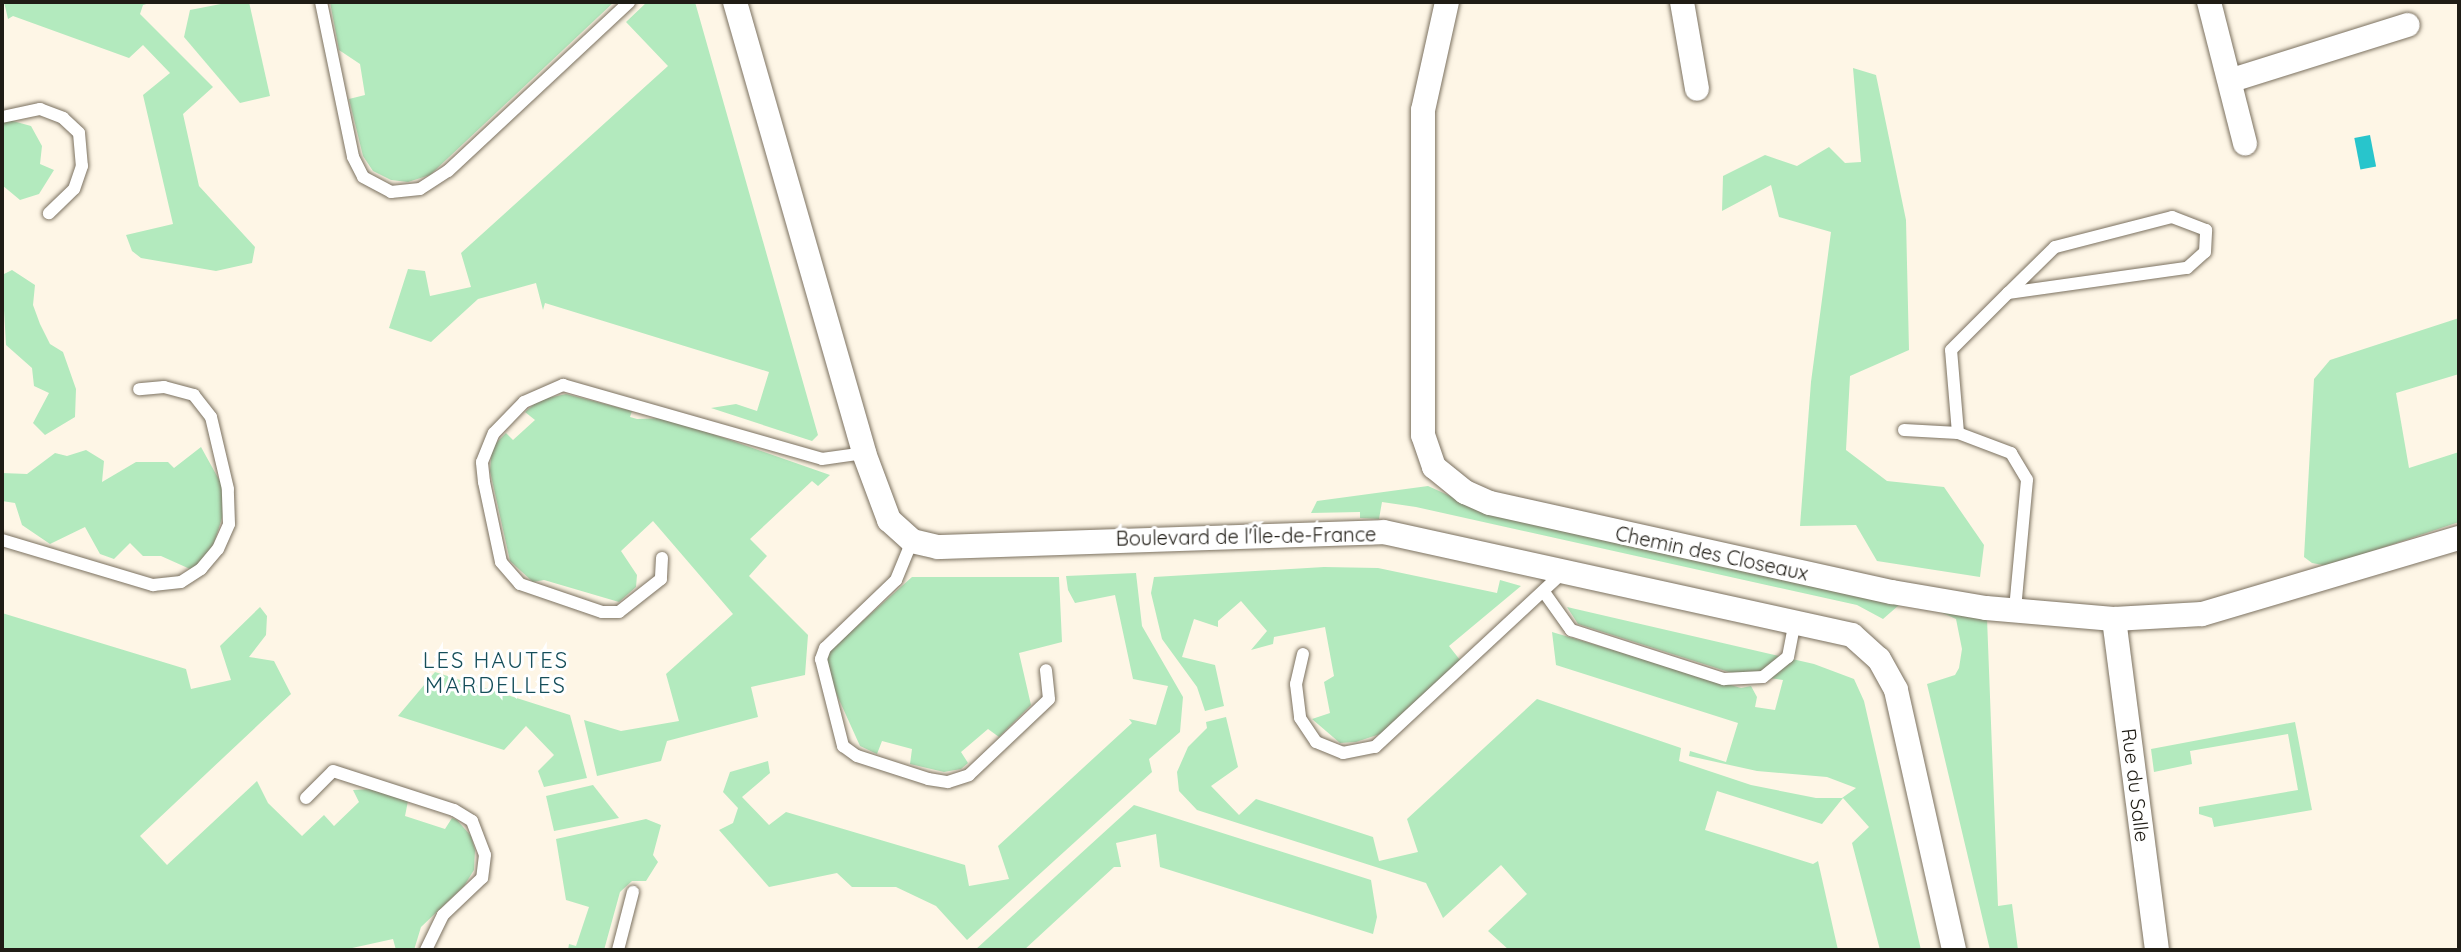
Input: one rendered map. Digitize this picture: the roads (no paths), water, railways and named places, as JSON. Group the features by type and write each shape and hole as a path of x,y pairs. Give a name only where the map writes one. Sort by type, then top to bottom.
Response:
{"street":[{"path":"735,2 864,453 889,520 912,541"},
{"name":"Chemin des Closeaux","path":"1447,2 1425,95 1423,149 1423,435 1445,480 1490,503 1892,592 2015,610 2114,619 2202,614 2459,538"},
{"path":"1682,2 1697,89"},
{"path":"2209,2 2232,80 2245,143"},
{"path":"2232,80 2408,25"},
{"name":"Boulevard de l'Île-de-France","path":"912,541 938,547 1384,532 1567,569 1852,635 1879,659 1896,690 1954,950"},
{"name":"Rue du Salle","path":"2114,619 2157,950"}],"lane":[{"path":"321,2 353,157 363,177 391,192 420,189 448,171 629,2"},
{"path":"2,117 40,109 63,118 79,133 82,166 74,189 49,213"},
{"path":"1958,433 1951,350 2008,293 2055,247 2172,217 2206,230 2205,252 2187,268 2008,293"},
{"path":"662,558 661,579 619,612 602,612 520,584 501,562 484,482 482,462 494,433 524,402 563,385 822,459 864,453"},
{"path":"2,540 153,585 181,582 201,569 218,549 229,524 228,489 211,417 194,395 164,387 139,389"},
{"path":"1904,430 1958,433 2011,453 2027,480 2015,610"},
{"path":"912,541 896,580 825,648 821,659 843,746 857,756 928,779 948,782 969,775 1049,699 1046,670"},
{"path":"1303,654 1296,684 1300,718 1316,742 1343,753 1375,747 1567,569"},
{"path":"1544,592 1571,630 1724,679 1763,677 1788,657 1795,622"},
{"path":"306,798 333,771 454,810 472,821 483,846 482,878 443,915 426,950"},
{"path":"618,950 633,892"}],"water":[{"path":"2370,135 2376,166 2360,169 2354,138"}],"district":[{"name":"LES HAUTES MARDELLES","path":"496,672"}]}
